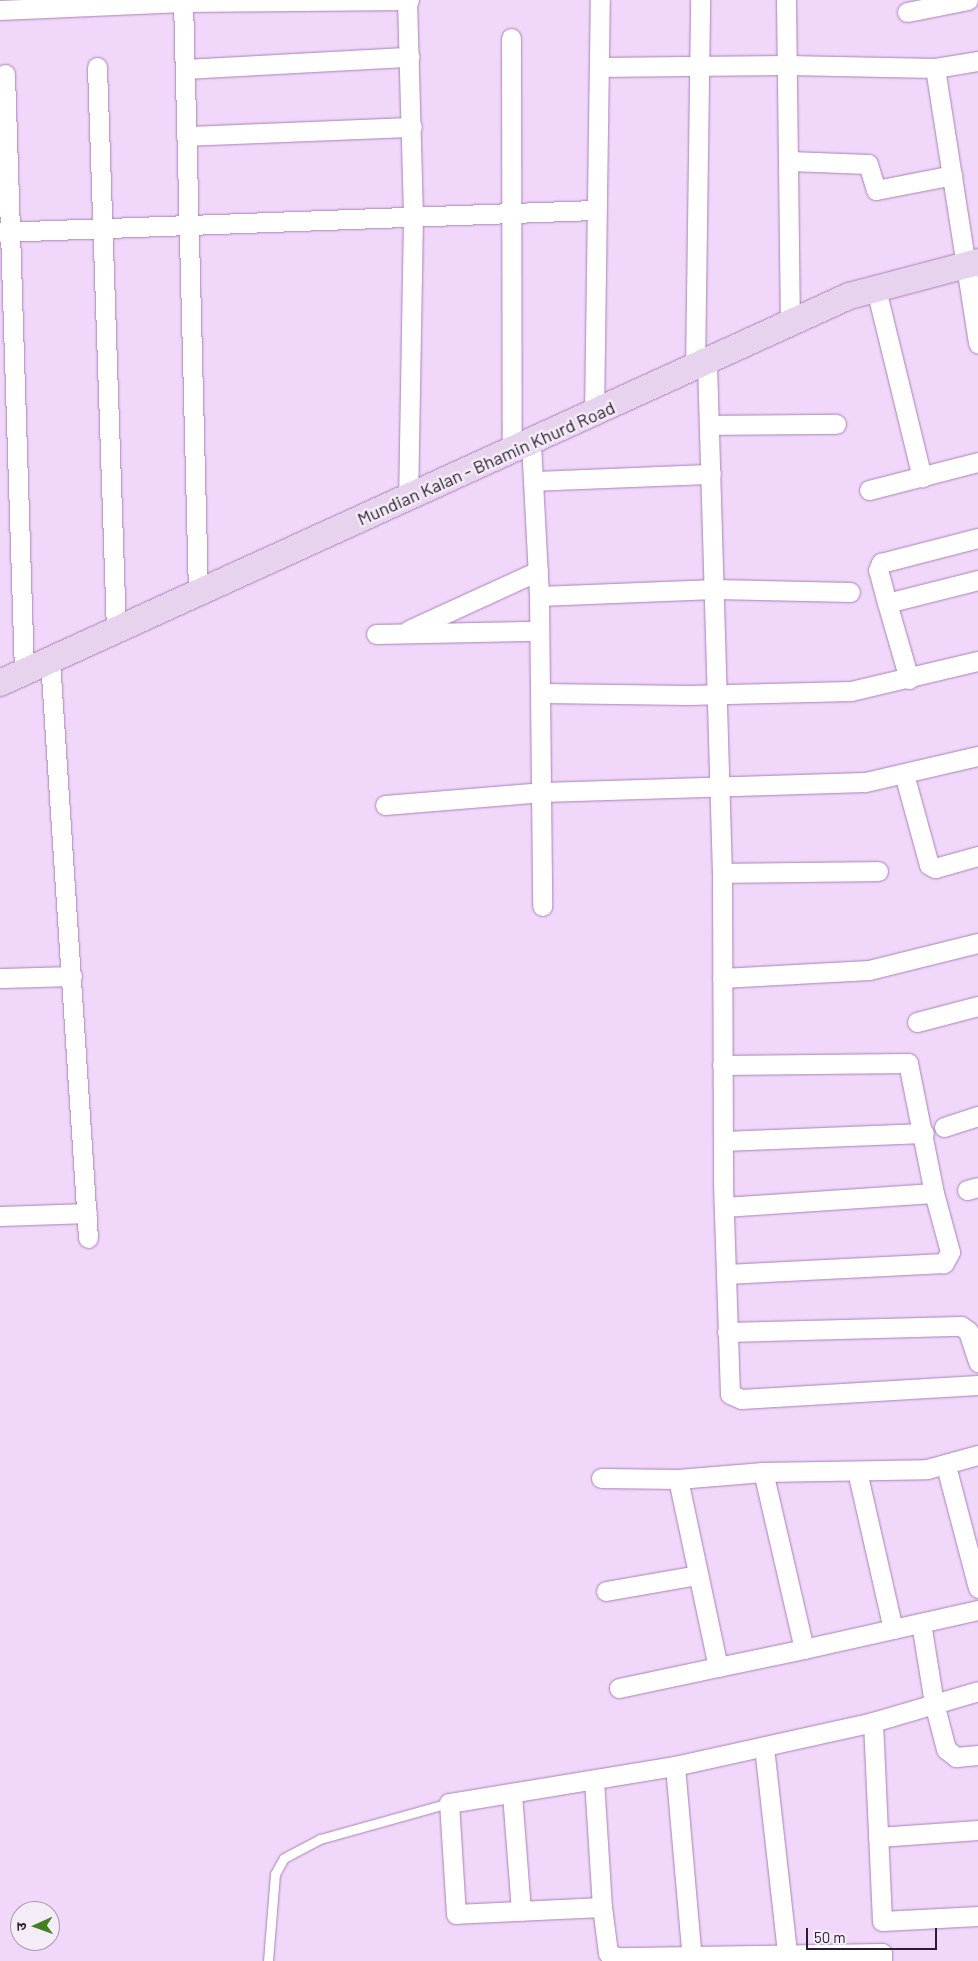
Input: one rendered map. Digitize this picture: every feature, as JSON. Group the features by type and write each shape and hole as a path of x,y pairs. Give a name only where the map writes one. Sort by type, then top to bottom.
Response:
{"street":[{"path":"0,10 183,1 408,0 414,217 408,499"},
{"path":"594,415 595,210 600,0"},
{"path":"700,0 701,366 710,425 718,694 722,874 724,1207 729,1389 736,1399 978,1385"},
{"path":"786,0 790,325"},
{"path":"907,12 934,3 968,0"},
{"path":"183,1 198,594"},
{"path":"511,38 510,213 522,447 533,481 539,596 543,792 542,906"},
{"path":"185,69 410,57"},
{"path":"599,67 700,68 787,64 935,68 978,61"},
{"path":"97,67 104,228 116,631"},
{"path":"935,68 953,175 971,264 978,344"},
{"path":"5,74 6,232 24,672"},
{"path":"187,136 412,127"},
{"path":"789,162 868,164 876,190 953,175"},
{"path":"6,232 595,210"},
{"name":"Mundian Kalan - Bhamin Khurd Road","path":"0,683 594,415 849,296 971,264"},
{"path":"876,289 922,477"},
{"path":"710,425 836,424"},
{"path":"868,490 978,462"},
{"path":"533,481 711,474"},
{"path":"909,679 878,570 881,563 978,538"},
{"path":"401,634 538,571"},
{"path":"887,603 978,580"},
{"path":"539,596 715,589 850,592"},
{"path":"376,634 539,631"},
{"path":"50,660 88,1238"},
{"path":"540,693 718,694 851,691 909,679 978,661"},
{"path":"385,805 543,792 865,782 978,756"},
{"path":"904,774 929,865 935,868 978,856"},
{"path":"722,874 878,870"},
{"path":"722,978 869,970 978,943"},
{"path":"0,978 72,976"},
{"path":"917,1022 978,1006"},
{"path":"722,1065 906,1062 924,1133 934,1193 950,1252 944,1263 726,1274"},
{"path":"944,1127 978,1116"},
{"path":"723,1140 924,1133"},
{"path":"724,1207 934,1193"},
{"path":"0,1216 87,1213"},
{"path":"727,1332 961,1326 968,1332 977,1357"},
{"path":"601,1478 678,1479 763,1472 857,1471 946,1466 978,1455"},
{"path":"946,1466 975,1559 978,1588"},
{"path":"857,1471 894,1629"},
{"path":"763,1472 804,1649"},
{"path":"678,1479 718,1667"},
{"path":"606,1591 698,1575"},
{"path":"619,1688 978,1610"},
{"path":"921,1623 934,1703 949,1754 960,1758 978,1754"},
{"path":"602,1907 456,1914 449,1803 675,1766 874,1722 978,1691"},
{"path":"594,1780 602,1907 611,1956 692,1958 882,1957 874,1722"},
{"path":"764,1746 787,1958"},
{"path":"675,1766 692,1958"},
{"path":"512,1794 521,1911"},
{"path":"878,1837 978,1830"},
{"path":"882,1921 978,1916"}],"lane":[{"path":"268,1961 276,1874 284,1858 320,1839 449,1803"}]}
